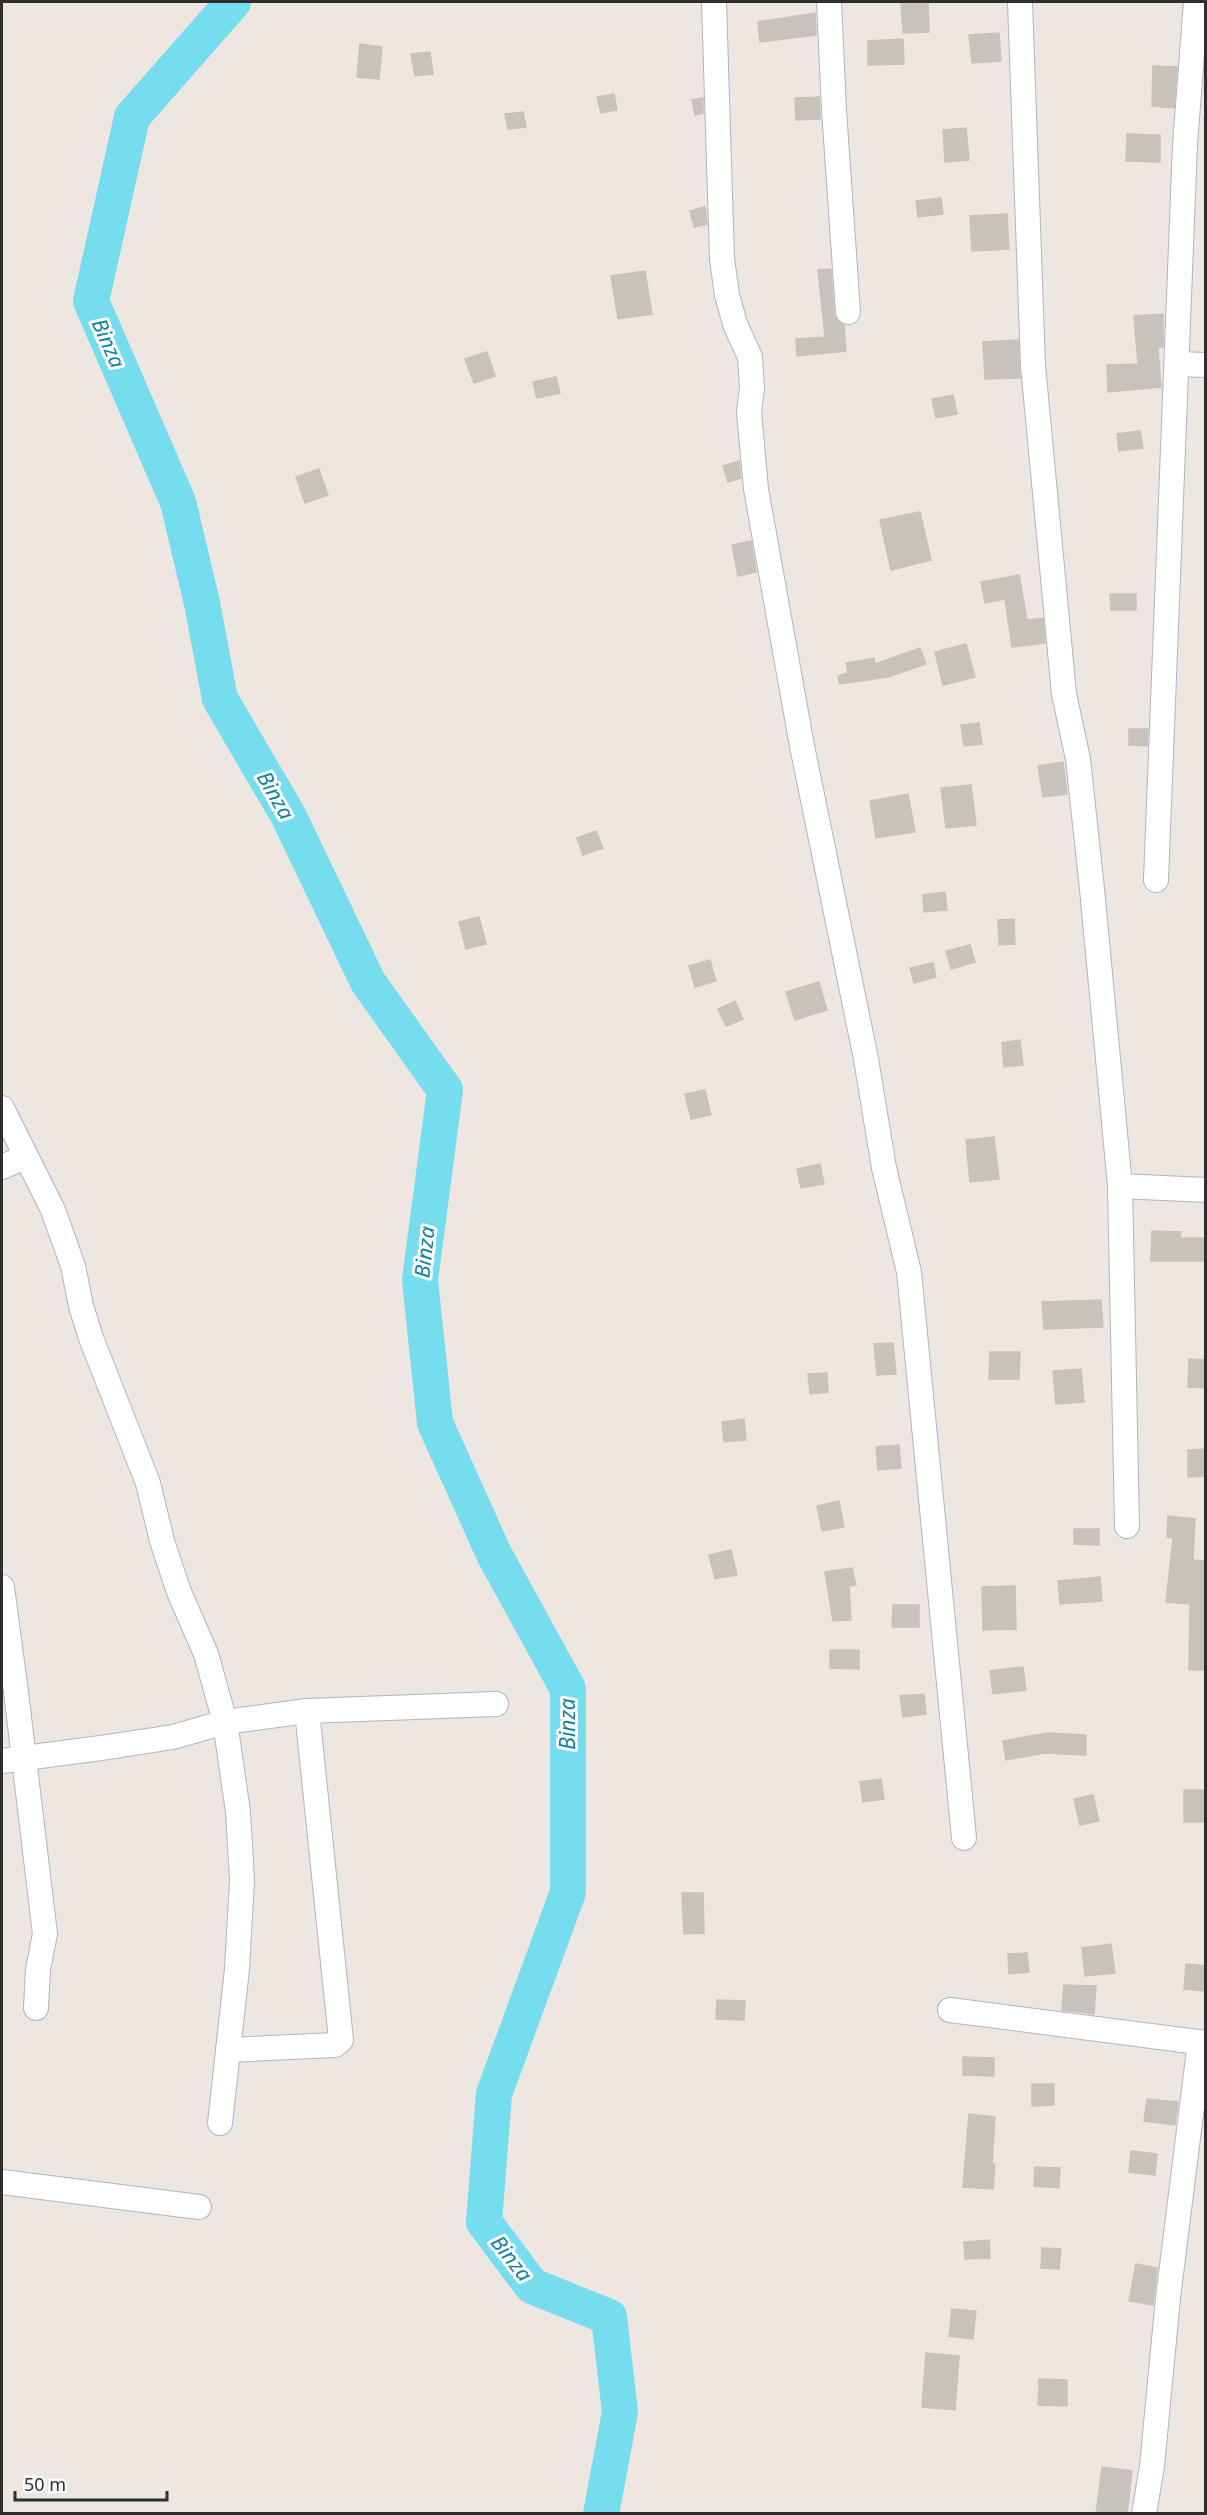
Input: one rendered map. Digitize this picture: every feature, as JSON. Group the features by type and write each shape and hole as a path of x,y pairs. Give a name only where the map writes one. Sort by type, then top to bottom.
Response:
{"street":[{"path":"714,2 722,259 727,295 735,324 750,357 752,388 749,412 756,489 802,746 866,1059 884,1168 909,1272 964,1838"},
{"path":"830,2 834,110 848,312"},
{"path":"1020,2 1033,366 1064,694 1078,759 1120,1186 1126,1526"},
{"path":"1156,880 1185,144 1196,2"},
{"path":"1177,364 1206,365"},
{"path":"2,1108 53,1210 73,1266 81,1306 91,1338 148,1483 162,1541 179,1592 206,1654 225,1722 238,1812 242,1880 237,1969 220,2123"},
{"path":"2,1167 25,1157"},
{"path":"1120,1186 1206,1190"},
{"path":"2,1587 16,1692 12,1759 45,1934 38,1969 36,2008"},
{"path":"12,1759 173,1737 225,1722 307,1710 496,1704"},
{"path":"228,2050 335,2045 341,2040 307,1710"},
{"path":"950,2010 1203,2042 1168,2298 1152,2466 1144,2514"},
{"path":"2,2182 199,2207"}],"building":[{"path":"928,2 929,32 903,33 901,3"},
{"path":"815,13 816,35 760,42 758,22"},
{"path":"999,33 1001,61 972,63 969,35"},
{"path":"903,39 904,64 868,65 868,41"},
{"path":"360,44 382,47 379,79 357,77"},
{"path":"430,52 433,74 415,76 411,54"},
{"path":"1153,66 1177,67 1174,108 1152,106"},
{"path":"614,94 617,110 601,113 597,97"},
{"path":"819,97 820,119 796,120 795,98"},
{"path":"703,98 703,113 695,115 692,100"},
{"path":"523,112 526,127 508,129 505,114"},
{"path":"966,128 969,160 945,162 943,130"},
{"path":"1127,134 1160,135 1160,162 1126,161"},
{"path":"941,198 943,214 918,217 916,201"},
{"path":"705,207 707,224 694,227 690,211"},
{"path":"1007,214 1009,249 972,251 970,216"},
{"path":"831,269 834,314 837,320 844,325 846,351 797,356 796,339 825,337 818,270"},
{"path":"645,271 652,314 618,319 611,276"},
{"path":"1163,314 1163,347 1158,348 1161,387 1108,392 1107,365 1138,364 1134,316"},
{"path":"1018,340 1020,378 985,379 983,342"},
{"path":"487,352 495,376 474,383 465,359"},
{"path":"556,377 560,393 537,398 533,382"},
{"path":"953,395 957,414 936,418 932,399"},
{"path":"1140,431 1143,448 1119,451 1117,434"},
{"path":"739,461 741,478 728,482 723,466"},
{"path":"319,469 328,495 305,503 296,477"},
{"path":"920,512 931,560 891,570 880,520"},
{"path":"751,541 756,572 738,576 732,545"},
{"path":"1019,575 1027,620 1043,618 1045,643 1012,647 1005,599 985,603 981,582"},
{"path":"1110,594 1136,594 1136,610 1111,610"},
{"path":"966,644 975,677 943,685 935,652"},
{"path":"920,648 926,664 888,677 840,684 838,676 848,673 846,663 874,658 875,664"},
{"path":"979,723 982,744 964,746 961,725"},
{"path":"1129,729 1148,729 1147,746 1129,745"},
{"path":"1063,762 1067,794 1043,797 1038,766"},
{"path":"971,785 976,825 946,828 941,788"},
{"path":"908,794 915,832 876,838 870,801"},
{"path":"596,831 603,848 583,855 577,838"},
{"path":"945,892 947,910 924,912 923,895"},
{"path":"479,917 486,944 466,949 459,922"},
{"path":"1014,919 1015,944 999,945 998,920"},
{"path":"970,945 975,962 951,969 946,951"},
{"path":"710,960 716,981 695,987 689,966"},
{"path":"933,963 936,977 914,983 910,968"},
{"path":"819,982 827,1010 795,1020 786,992"},
{"path":"735,1001 743,1019 726,1026 718,1009"},
{"path":"1020,1040 1023,1065 1004,1067 1002,1043"},
{"path":"705,1090 711,1115 691,1119 685,1094"},
{"path":"994,1137 999,1179 970,1182 966,1140"},
{"path":"820,1164 824,1184 801,1188 797,1169"},
{"path":"1152,1231 1181,1232 1180,1238 1206,1238 1206,1261 1151,1261"},
{"path":"1101,1300 1103,1327 1044,1329 1042,1302"},
{"path":"893,1343 896,1374 877,1375 874,1344"},
{"path":"990,1352 1020,1352 1019,1379 989,1379"},
{"path":"1189,1359 1206,1360 1206,1388 1188,1387"},
{"path":"1081,1369 1084,1402 1056,1404 1053,1371"},
{"path":"827,1373 828,1392 810,1394 808,1374"},
{"path":"744,1419 746,1440 724,1442 722,1422"},
{"path":"899,1445 901,1468 878,1470 876,1447"},
{"path":"1206,1449 1206,1476 1188,1477 1188,1450"},
{"path":"839,1501 844,1527 822,1531 817,1506"},
{"path":"1168,1516 1195,1519 1193,1560 1206,1561 1206,1670 1189,1670 1190,1604 1166,1602 1173,1538 1167,1537"},
{"path":"1074,1529 1099,1529 1099,1545 1074,1544"},
{"path":"731,1550 737,1575 715,1579 709,1555"},
{"path":"852,1568 856,1585 849,1586 851,1620 833,1621 825,1572"},
{"path":"1100,1577 1102,1601 1060,1604 1058,1581"},
{"path":"1015,1586 1016,1629 983,1630 982,1587"},
{"path":"893,1605 919,1605 919,1627 892,1627"},
{"path":"830,1650 859,1650 859,1669 830,1668"},
{"path":"1023,1667 1026,1690 993,1694 990,1671"},
{"path":"924,1694 926,1714 903,1717 900,1696"},
{"path":"1047,1733 1086,1735 1086,1755 1045,1753 1006,1760 1003,1741"},
{"path":"881,1779 884,1799 863,1802 860,1782"},
{"path":"1184,1790 1206,1790 1206,1822 1184,1822"},
{"path":"1093,1795 1099,1821 1080,1825 1074,1799"},
{"path":"682,1893 703,1893 704,1933 684,1934"},
{"path":"1111,1944 1115,1973 1085,1976 1082,1948"},
{"path":"1027,1953 1029,1972 1009,1974 1008,1954"},
{"path":"1186,1964 1206,1966 1206,1991 1184,1989"},
{"path":"1064,1985 1096,1986 1094,2014 1062,2010"},
{"path":"717,2000 745,2001 744,2020 716,2019"},
{"path":"963,2057 994,2058 994,2076 963,2075"},
{"path":"1032,2084 1054,2084 1054,2105 1032,2106"},
{"path":"1147,2099 1178,2102 1175,2125 1144,2121"},
{"path":"969,2114 995,2117 993,2189 963,2187"},
{"path":"1131,2151 1157,2154 1155,2175 1129,2172"},
{"path":"1035,2167 1060,2168 1059,2188 1034,2186"},
{"path":"989,2240 990,2258 965,2259 964,2242"},
{"path":"1042,2248 1061,2249 1059,2269 1041,2268"},
{"path":"1136,2264 1157,2268 1153,2305 1129,2301"},
{"path":"952,2309 976,2311 973,2339 949,2336"},
{"path":"926,2353 959,2356 955,2410 922,2407"},
{"path":"1039,2379 1067,2380 1067,2406 1038,2405"},
{"path":"1102,2467 1132,2471 1127,2514 1096,2514"}],"waterway":[{"name":"Binza","path":"233,2 132,117 91,301 178,502 202,603 220,699 288,815 368,982 445,1090 420,1280 435,1423 494,1554 568,1689 568,1892 494,2094 484,2222 532,2286 609,2317 620,2412 601,2514"}]}
